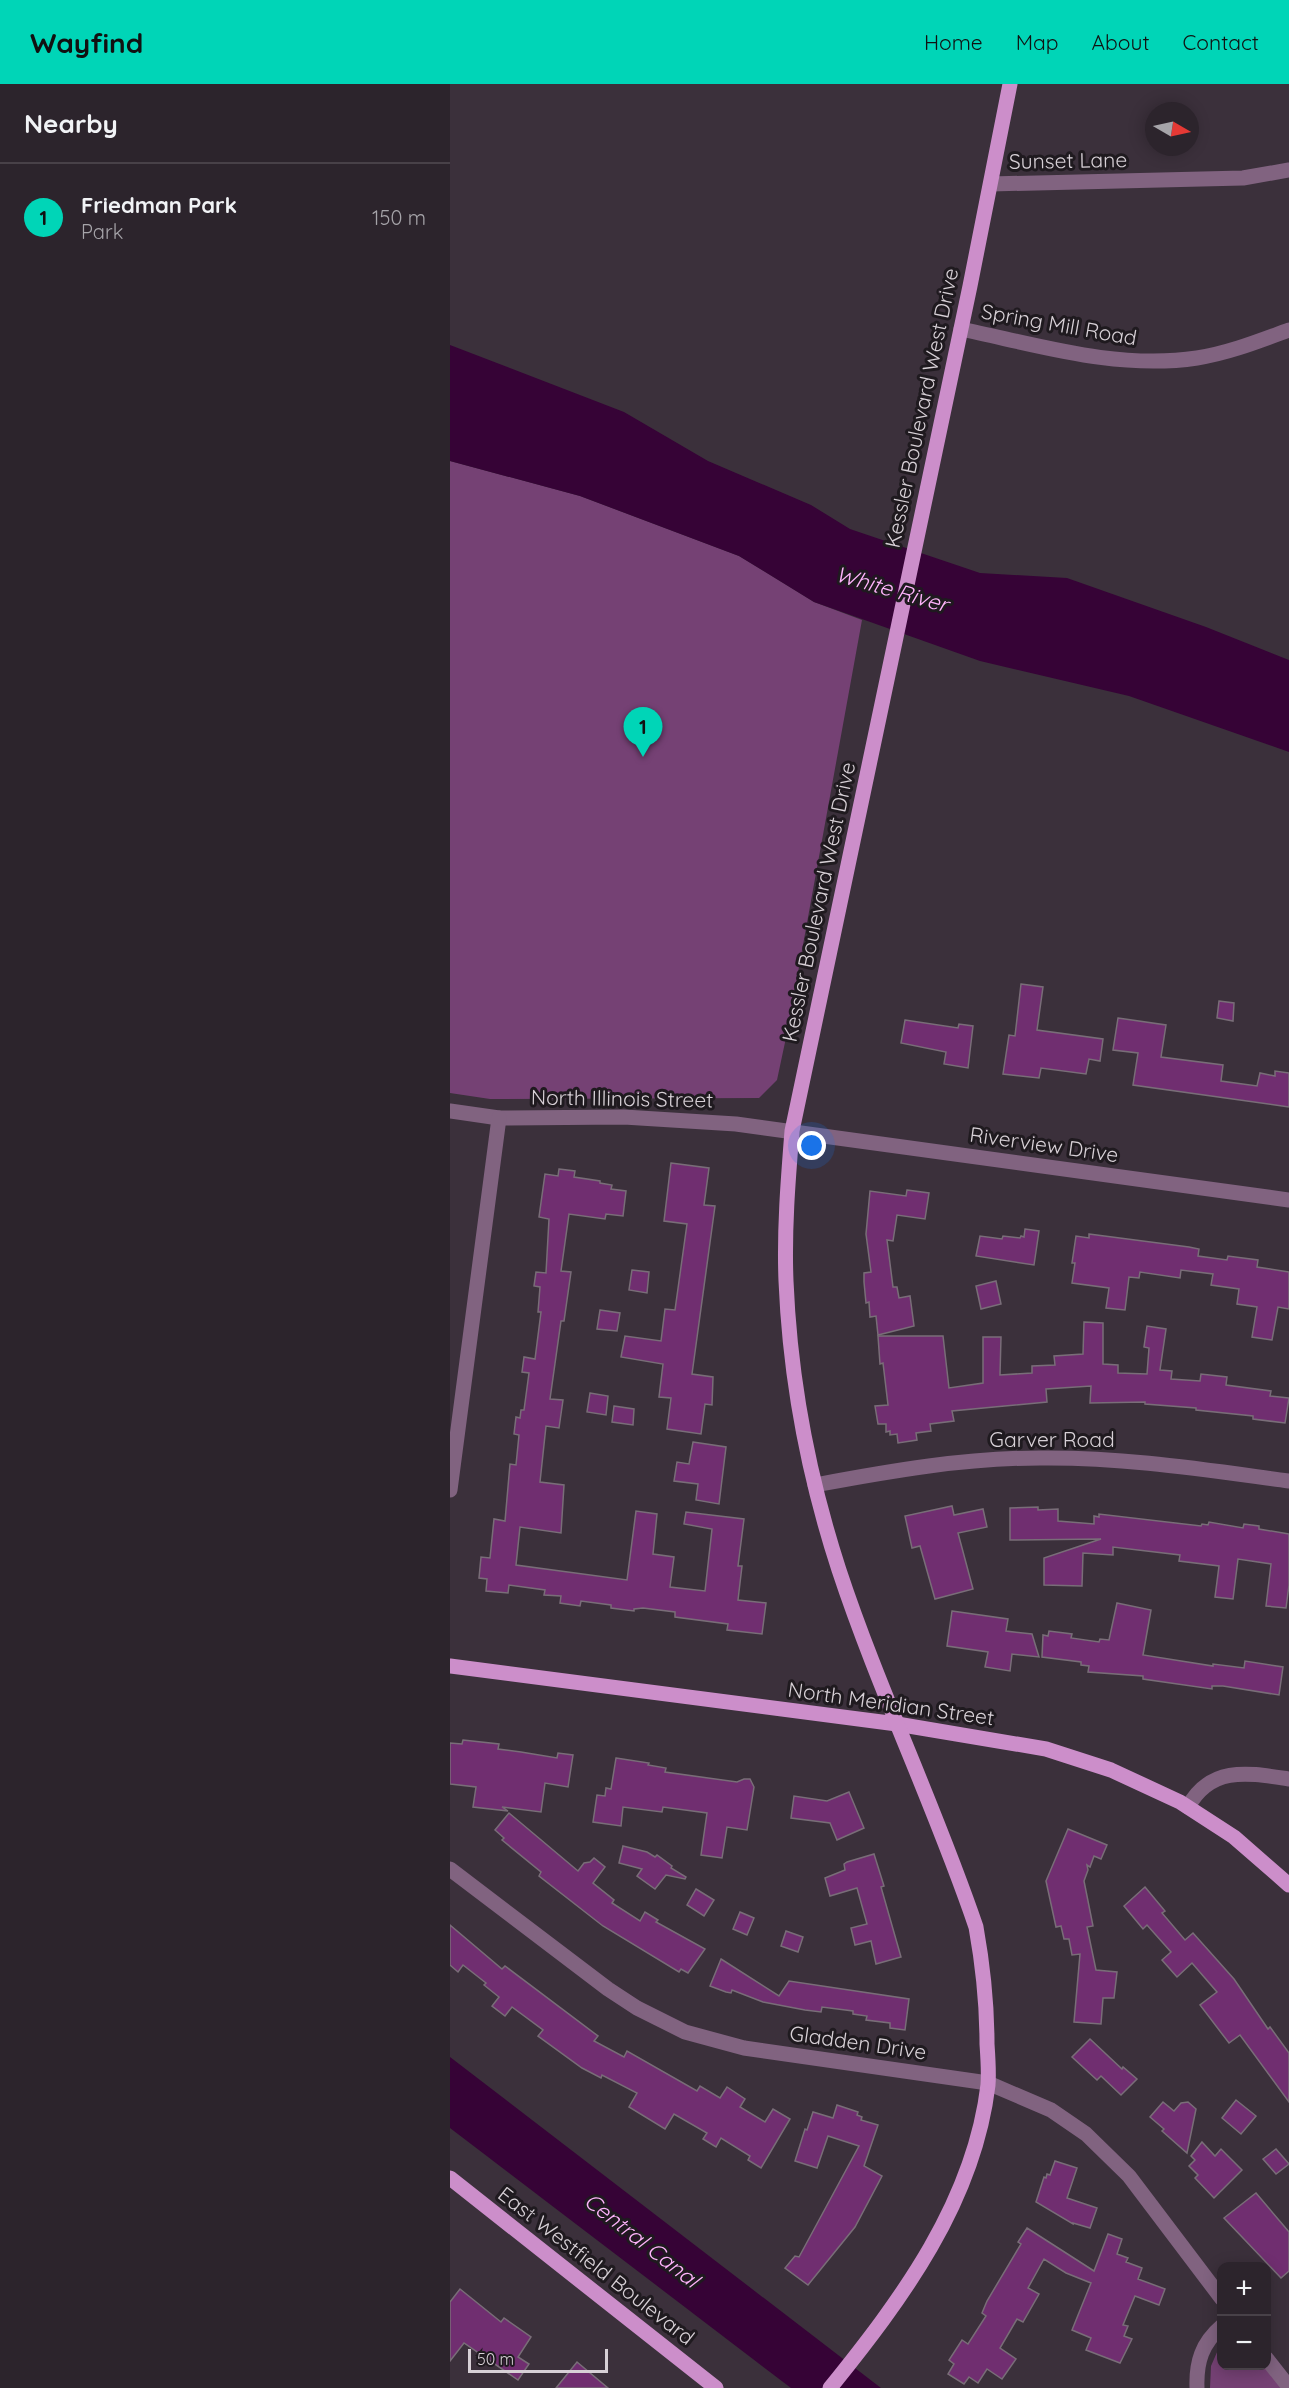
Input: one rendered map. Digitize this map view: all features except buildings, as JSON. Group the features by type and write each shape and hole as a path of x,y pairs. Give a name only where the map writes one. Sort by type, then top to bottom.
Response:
{"main road":[{"name":"Kessler Boulevard West Drive","path":"831,2388 918,2270 949,2215 976,2146 988,2083 987,2007 982,1952 976,1927 839,1569 815,1485 797,1390 787,1305 786,1211 792,1131 961,329 1010,84"},
{"name":"North Meridian Street","path":"450,1666 897,1724 1016,1743 1070,1756 1126,1776 1188,1807 1234,1837 1289,1885"},
{"name":"East Westfield Boulevard","path":"450,2178 716,2388"}],"street":[{"name":"Sunset Lane","path":"991,184 1243,178 1289,170"},
{"name":"Spring Mill Road","path":"961,329 1085,355 1146,361 1206,356 1289,330"},
{"name":"North Illinois Street","path":"450,1111 499,1118 652,1118 717,1122 792,1131"},
{"path":"450,1490 499,1118"},
{"name":"Riverview Drive","path":"792,1131 1289,1200"},
{"name":"Garver Road","path":"815,1485 938,1465 1040,1458 1108,1459 1158,1463 1289,1481"},
{"path":"1188,1807 1193,1798 1209,1784 1230,1774 1246,1773 1289,1779"},
{"name":"Gladden Drive","path":"450,1869 608,1989 637,2008 685,2032 718,2043 754,2050 988,2083 1051,2110 1099,2145 1135,2183 1217,2294"},
{"path":"1197,2388 1200,2354 1217,2330"},
{"path":"1271,2364 1289,2387"}],"shaded area":[{"path":"450,461 580,496 739,556 814,602 862,620 777,1080 759,1098 490,1099 450,1093"},
{"path":"1217,2352 1217,2370 1267,2370 1282,2388 1210,2388 1211,2366"}],"water":[{"name":"White River","path":"450,345 624,412 708,461 811,505 850,529 980,573 1067,578 1206,627 1289,660 1289,752 1129,696 980,661 814,602 739,556 580,496 450,461"},
{"name":"Central Canal","path":"450,2057 881,2388 791,2388 450,2128"}],"place":[{"name":"Friedman Park","path":"643,757"}]}
